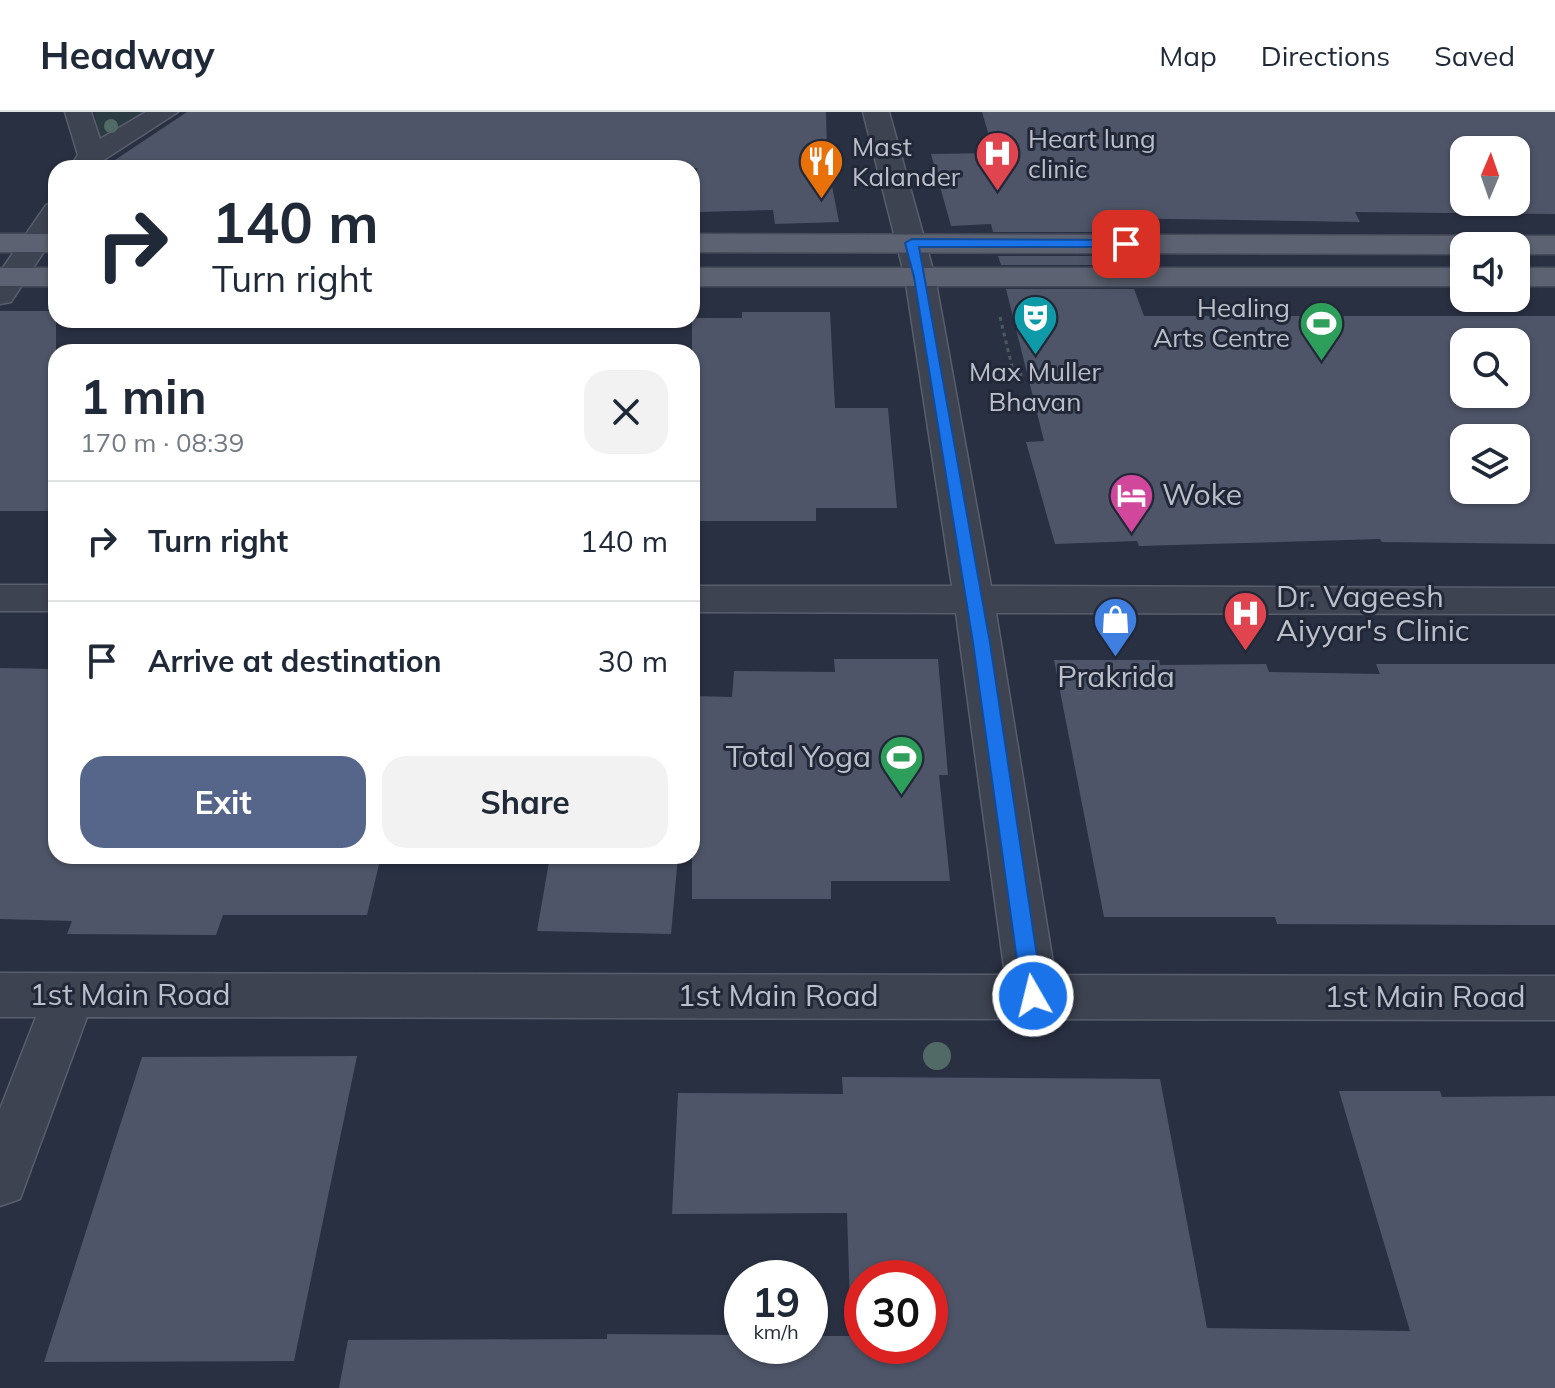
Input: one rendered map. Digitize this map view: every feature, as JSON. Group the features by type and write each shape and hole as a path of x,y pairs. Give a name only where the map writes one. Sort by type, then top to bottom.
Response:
{"main road":[{"path":"0,243 46,243"},
{"path":"700,244 916,260 990,277 1450,277"},
{"path":"700,276 916,260 1555,245"},
{"path":"1530,277 1555,277"},
{"path":"4,283 48,278"}],"street":[{"path":"78,112 88,160"},
{"path":"90,160 165,112"},
{"path":"876,112 916,260 974,600 1033,996"},
{"path":"4,283 46,243"},
{"path":"0,598 48,598"},
{"path":"700,599 1555,601"},
{"name":"1st Main Road","path":"0,995 1555,998"},
{"path":"0,1180 70,995"}],"path":[{"path":"990,277 1014,375 1026,374"}],"shaded area":[{"path":"95,112 156,112 116,137 98,137"}],"building":[{"path":"187,112 826,112 827,151 832,151 832,186 839,222 775,224 773,210 700,212 700,160 115,160"},
{"path":"982,112 1555,112 1555,214 1530,214 1530,136 1450,136 1450,213 1355,212 1360,222 1109,218 1114,232 993,232 991,224 951,226 931,154 994,153"},
{"path":"998,256 1123,256 1126,265 1001,265"},
{"path":"1006,289 1134,289 1144,316 1555,316 1555,544 1382,542 1380,539 1139,546 1137,541 1055,544 1026,442 1044,441"},
{"path":"0,311 48,311 48,328 56,328 56,344 48,344 48,511 0,511"},
{"path":"742,312 830,312 835,408 888,408 897,508 816,508 816,521 700,521 700,344 692,344 692,328 700,328 700,318 742,318"},
{"path":"834,659 938,659 948,775 939,775 950,881 831,881 831,899 692,899 692,864 700,864 700,696 732,697 734,671 835,672"},
{"path":"1054,660 1159,660 1160,665 1266,664 1269,672 1380,674 1376,664 1555,664 1555,925 1277,924 1275,917 1104,917"},
{"path":"0,668 48,669 48,864 379,864 367,915 223,915 216,935 67,934 72,921 0,919"},
{"path":"549,864 677,864 671,934 537,931"},
{"path":"357,1056 294,1361 44,1362 142,1057"},
{"path":"842,1077 1160,1079 1207,1328 1410,1331 1339,1091 1440,1091 1442,1097 1555,1096 1555,1388 339,1388 348,1340 607,1339 607,1334 724,1335 724,1364 828,1364 828,1336 844,1336 844,1364 948,1364 948,1260 849,1260 847,1213 672,1214 678,1093 843,1094"}],"place":[{"name":"Heart lung clinic","path":"997,193"},
{"name":"Mast Kalander","path":"821,201"},
{"name":"Max Muller Bhavan","path":"1035,356"},
{"name":"Healing Arts Centre","path":"1321,362"},
{"name":"Woke","path":"1131,534"},
{"name":"Dr. Vageesh Aiyyar's Clinic","path":"1245,653"},
{"name":"Prakrida","path":"1116,658"},
{"name":"Total Yoga","path":"902,796"}],"route":[{"path":"1033,996 981,643 912,243 1126,244"}]}
